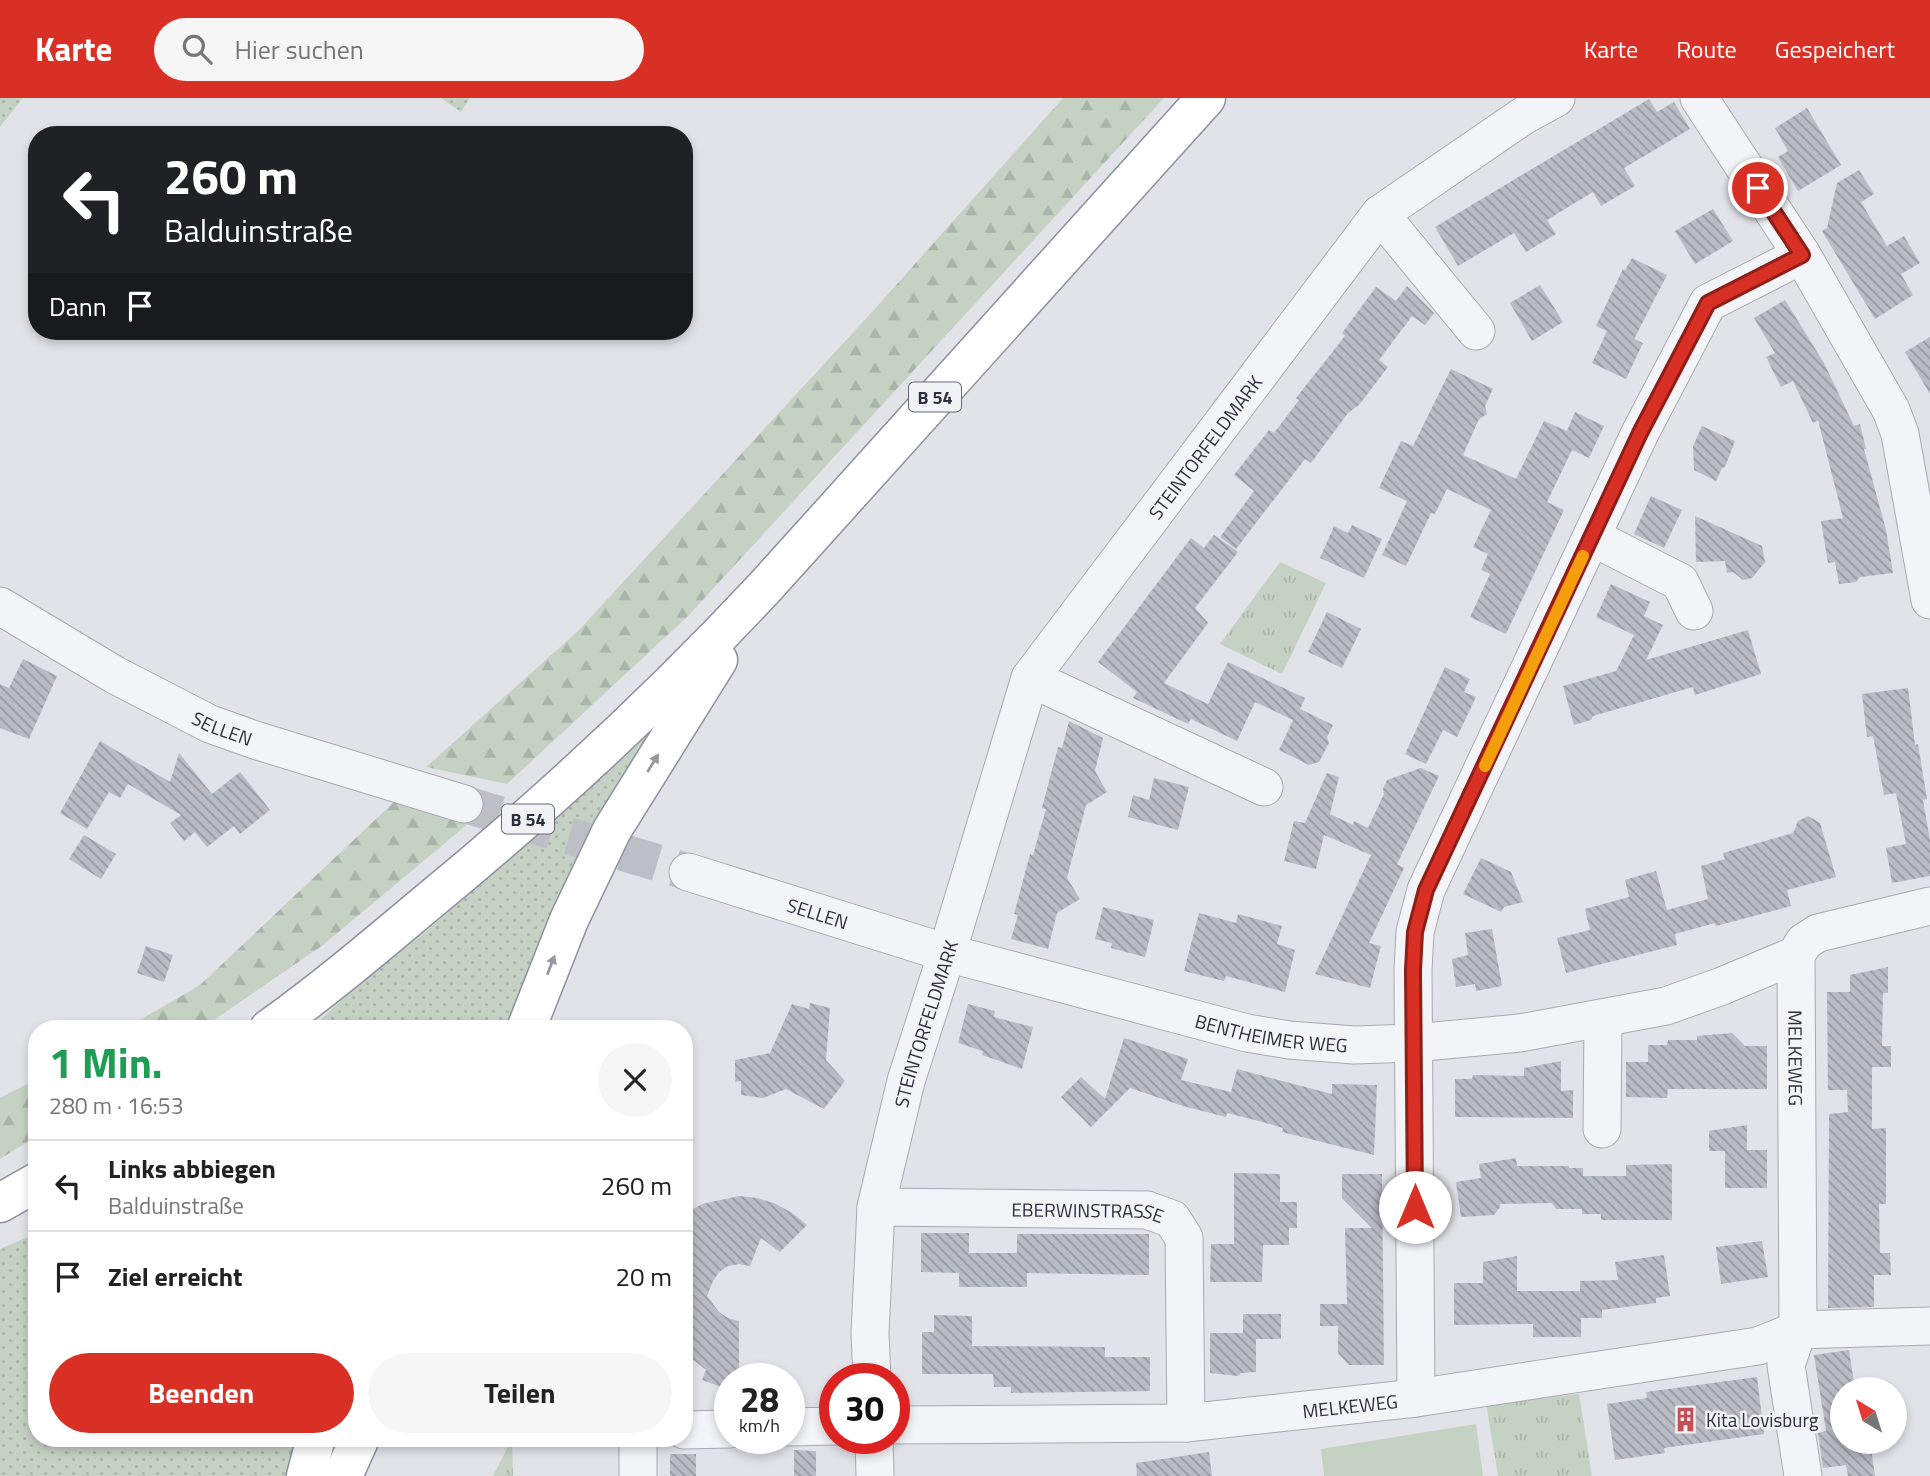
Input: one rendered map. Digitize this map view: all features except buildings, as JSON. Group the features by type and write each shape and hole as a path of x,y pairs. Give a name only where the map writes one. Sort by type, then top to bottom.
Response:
{"highway":[{"name":"B 54","path":"281,1020 339,976 556,794 694,662 766,586 1206,98"},
{"path":"530,1020 569,920 612,830 766,586"},
{"path":"0,1203 28,1187"},
{"path":"0,1216 28,1214"},
{"path":"306,1476 314,1447"},
{"path":"343,1476 356,1447"}],"street":[{"name":"STEINTORFELDMARK","path":"871,1363 870,1333 876,1207 906,1081 1030,678 1380,214 1523,116 1556,98"},
{"path":"1699,98 1802,255 1891,411 1900,434 1930,600"},
{"path":"1380,214 1476,331"},
{"path":"1416,1398 1413,970 1415,932 1426,890 1640,433 1708,303 1802,255"},
{"path":"1592,537 1680,582 1694,611"},
{"name":"SELLEN","path":"0,606 115,675 210,724 464,804"},
{"path":"1030,678 1264,787"},
{"name":"SELLEN","path":"688,872 947,953"},
{"name":"BENTHEIMER WEG","path":"947,953 1247,1033 1289,1040 1354,1045 1414,1043 1520,1033 1666,1006 1796,955 1804,942 1818,933 1930,906"},
{"name":"MELKEWEG","path":"1796,955 1798,1330 1786,1365 1802,1476"},
{"path":"1602,1129 1603,1019"},
{"name":"EBERWINSTRASSE","path":"876,1207 1147,1210 1172,1219 1184,1238 1186,1423"},
{"name":"MELKEWEG","path":"910,1425 1186,1423 1416,1398 1758,1346 1798,1330 1930,1326"},
{"path":"693,1430 714,1429"},
{"path":"638,1447 638,1476"},
{"path":"874,1454 875,1476"}],"green space":[{"path":"0,98 23,98 0,127"},
{"path":"441,98 470,98 461,112"},
{"path":"1063,98 1164,98 688,616 507,784 426,767 578,631 872,312"},
{"path":"1280,562 1326,583 1282,674 1220,644"},
{"path":"658,722 517,1020 321,1020 465,897"},
{"path":"395,801 469,823 323,945 214,1020 140,1020 200,985"},
{"path":"28,1084 28,1142 0,1159 0,1098"},
{"path":"28,1237 28,1447 299,1447 291,1476 0,1476 0,1249"},
{"path":"1579,1394 1592,1476 1498,1476 1486,1403"},
{"path":"1476,1424 1483,1476 1324,1476 1321,1449"},
{"path":"508,1447 512,1447 513,1476 493,1476"}],"tunnel":[{"path":"464,804 688,872"}],"slow traffic":[{"path":"1485,766 1583,556"}],"place":[{"name":"Kita Lovisburg","path":"1686,1419"}],"route":[{"path":"1415,1207 1413,970 1415,932 1426,890 1640,433 1708,303 1802,255 1758,188"}]}
